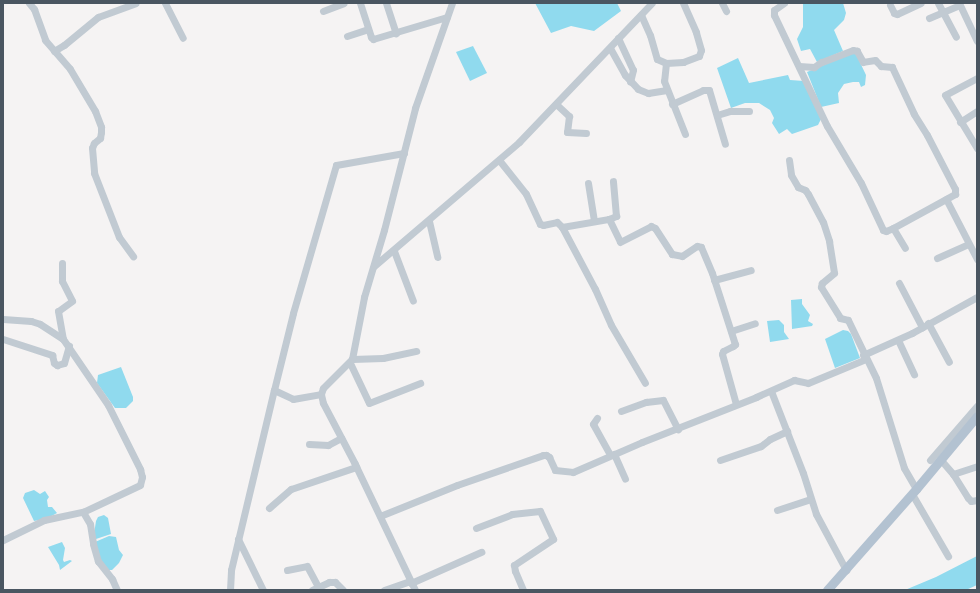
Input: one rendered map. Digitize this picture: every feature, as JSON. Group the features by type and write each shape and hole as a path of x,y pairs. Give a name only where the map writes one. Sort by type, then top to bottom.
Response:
{"main road":[{"path":"827,590 846,570 977,416"}],"street":[{"path":"29,3 34,9 45,40 70,69 100,122 100,138 94,143 92,152 94,173 119,237 133,256"},
{"path":"54,50 64,45 98,17 136,3"},
{"path":"165,3 183,38"},
{"path":"323,11 344,3"},
{"path":"360,3 368,29 373,39 447,17"},
{"path":"386,3 396,33"},
{"path":"415,590 321,394 323,388 351,361 364,297 381,243 415,108 452,3"},
{"path":"375,263 394,251 499,160 556,104 652,3"},
{"path":"641,15 650,35 656,58 666,63 690,60 698,56 701,52 696,32 682,3"},
{"path":"722,3 726,11"},
{"path":"784,3 774,10 774,15 800,66 827,126 860,183 881,228 885,231 893,228 955,194 955,189 927,135 914,114 892,67 881,66 875,60 863,62 858,53 853,50 814,66 800,66"},
{"path":"890,5 894,13 897,14 921,3"},
{"path":"938,3 956,37"},
{"path":"929,18 959,4 977,41"},
{"path":"347,36 368,29"},
{"path":"618,38 633,70 630,82"},
{"path":"610,48 630,82 646,93 667,90"},
{"path":"666,63 663,78 685,134"},
{"path":"977,78 946,94 946,98 977,148"},
{"path":"672,104 708,90 710,92 725,144"},
{"path":"556,104 569,116 567,132 586,133"},
{"path":"717,115 730,111 750,112"},
{"path":"960,122 977,111"},
{"path":"230,590 231,570 274,390 336,165 404,153"},
{"path":"499,160 526,194 540,224 543,225 557,222 562,227 595,289 611,325 645,383"},
{"path":"789,160 790,175 797,186 808,194 823,222 830,241 834,273 822,283 821,287 840,318 848,320 876,378 904,468 914,491 948,556"},
{"path":"562,227 609,219 616,216 613,181"},
{"path":"588,183 594,221"},
{"path":"946,199 977,259"},
{"path":"609,219 620,242 651,226 655,228 672,254 682,256 700,246 714,280 735,345 723,351 722,354 736,404"},
{"path":"429,221 437,257"},
{"path":"893,228 905,248"},
{"path":"937,258 968,244"},
{"path":"394,251 414,301"},
{"path":"62,263 62,282 72,301 58,311 63,339"},
{"path":"714,280 751,270"},
{"path":"899,283 949,362"},
{"path":"380,516 457,485 543,455 549,457 555,470 569,473 794,380 806,384 814,382 898,340 977,297"},
{"path":"3,319 31,321 40,324 63,339 108,405 142,473 140,485 83,512 44,520 3,540"},
{"path":"731,331 755,323"},
{"path":"3,339 52,355 54,363 57,365 64,363 69,346"},
{"path":"898,340 914,375"},
{"path":"351,361 383,358 416,351"},
{"path":"351,361 369,403 420,383"},
{"path":"274,390 293,399 321,394"},
{"path":"770,391 787,431 810,499 820,523 846,570"},
{"path":"621,412 646,402 663,400 678,428"},
{"path":"930,460 977,406"},
{"path":"597,418 593,424 625,479"},
{"path":"720,460 761,446 770,439 787,431"},
{"path":"309,444 328,445 341,438"},
{"path":"940,459 953,474 968,498 973,501 977,500"},
{"path":"953,474 977,466"},
{"path":"269,508 291,489 356,467"},
{"path":"777,510 810,499"},
{"path":"476,528 512,514 540,511 553,539 514,565 514,571 523,590"},
{"path":"83,512 90,524 93,544 98,561 112,579 117,590"},
{"path":"238,539 263,590"},
{"path":"384,590 410,582 481,552"},
{"path":"287,570 307,566 315,588 335,582 343,590"}],"water":[{"path":"535,3 617,3 621,11 594,31 571,26 551,33"},
{"path":"803,3 843,3 846,13 844,20 834,30 843,51 817,62 810,49 801,51 797,39 803,27"},
{"path":"473,46 487,73 470,81 456,52"},
{"path":"855,52 866,75 865,85 861,87 859,82 844,84 838,93 839,103 821,107 807,72"},
{"path":"738,58 749,83 788,75 790,80 804,81 821,119 818,125 792,134 787,129 779,134 772,123 774,118 770,110 759,103 745,103 731,108 717,68"},
{"path":"802,299 802,304 810,315 808,321 813,324 812,326 792,329 791,300"},
{"path":"779,320 784,325 784,332 789,339 770,342 767,321"},
{"path":"843,330 848,331 851,334 860,358 835,368 825,339"},
{"path":"121,367 133,397 133,401 126,408 115,408 97,383 98,375"},
{"path":"34,490 40,494 45,491 49,497 47,500 48,507 52,507 57,513 46,519 34,521 23,498 25,493"},
{"path":"104,515 108,518 111,534 96,539 94,534 96,521 98,517"},
{"path":"109,536 116,537 119,550 123,555 119,563 112,570 107,570 101,562 95,542"},
{"path":"62,542 65,548 64,562 70,560 72,561 60,570 59,565 48,547"},
{"path":"977,556 977,585 966,590 905,590 936,577"}]}
